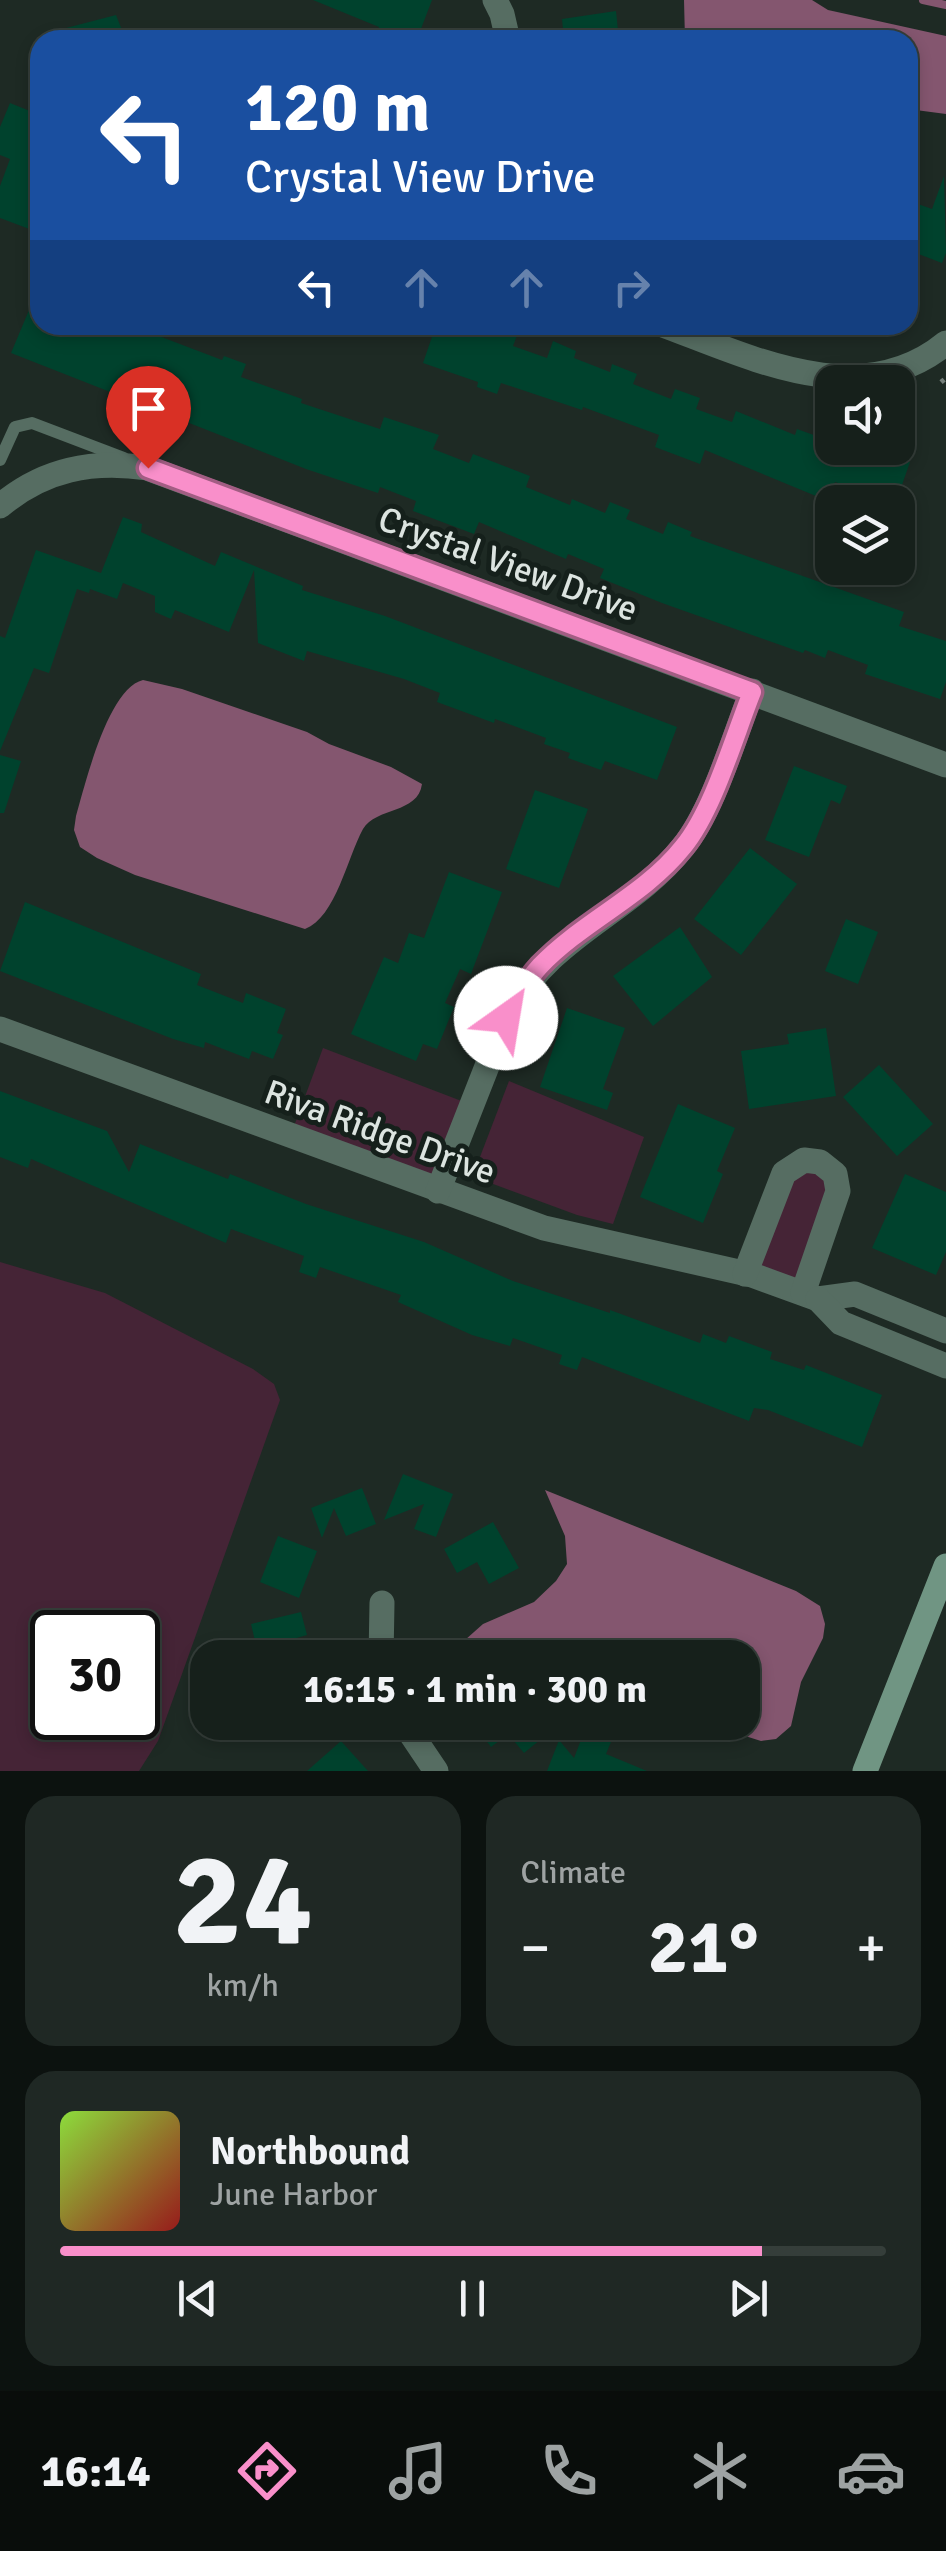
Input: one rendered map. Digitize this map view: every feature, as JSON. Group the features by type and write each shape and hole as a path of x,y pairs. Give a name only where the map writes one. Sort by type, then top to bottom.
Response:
{"main road":[{"path":"865,1771 946,1566"}],"street":[{"path":"495,0 506,30"},
{"path":"691,335 758,360 825,377 894,372 925,361 946,343"},
{"name":"Crystal View Drive","path":"0,506 40,479 82,466 104,464 164,474 946,765"},
{"path":"438,1191 519,992 558,950 658,874 684,847 704,812 752,692"},
{"name":"Riva Ridge Drive","path":"0,1029 438,1191 589,1240 745,1274 811,1296 855,1294 946,1332"},
{"path":"745,1274 784,1173 804,1160 815,1160 831,1169 839,1184 811,1296"},
{"name":"Riva Ridge Drive","path":"811,1296 841,1324 946,1366"},
{"path":"381,1640 382,1602"},
{"path":"415,1740 436,1771"}],"lane":[{"path":"0,460 15,427 32,423 164,474"}],"path":[{"path":"941,379 946,385"},
{"path":"388,1147 401,1124"}],"shaded area":[{"path":"684,0 812,0 828,10 946,36 946,114 918,110 918,30 685,30"},
{"path":"143,680 182,689 307,732 422,784 419,794 363,829 333,900 316,922 305,929 135,875 80,847 74,830 92,761 109,718 130,687"},
{"path":"323,1048 472,1105 438,1191 290,1137"},
{"path":"509,1081 644,1137 613,1224 577,1215 477,1178 475,1170"},
{"path":"831,1169 803,1293 752,1275 784,1173"},
{"path":"0,1262 105,1293 253,1369 274,1384 280,1400 194,1640 190,1640 190,1652 160,1735 160,1610 30,1610 30,1740 158,1740 139,1771 0,1771"},
{"path":"545,1490 796,1591 820,1606 825,1624 823,1638 801,1682 791,1726 776,1739 758,1740 760,1640 465,1640 483,1624 534,1602 556,1581 567,1564 565,1536"}],"building":[{"path":"313,0 432,0 421,30 379,27"},
{"path":"616,11 618,30 563,30 562,19"},
{"path":"116,15 122,30 58,30"},
{"path":"10,103 30,111 30,229 0,218 0,186 10,159 0,155 0,127"},
{"path":"944,176 946,253 942,263 918,254 918,204 932,209"},
{"path":"30,308 30,335 156,335 222,360 224,356 246,364 241,377 302,399 301,403 380,429 384,417 439,435 433,449 469,463 473,454 530,476 526,487 570,505 572,499 605,513 610,502 630,510 626,519 663,534 668,522 692,532 690,536 815,580 815,585 828,585 904,612 899,626 946,641 946,682 940,699 865,674 868,665 828,650 825,658 805,650 803,653 662,603 600,578 604,569 568,554 566,559 479,522 474,534 413,511 416,501 380,487 378,493 306,469 11,353"},
{"path":"433,335 517,335 513,346 547,358 553,341 576,351 574,358 610,372 612,364 637,374 633,384 671,399 675,389 700,398 696,409 732,422 736,411 795,435 797,429 815,435 815,465 909,465 902,485 835,482 815,485 815,496 705,450 700,464 655,447 659,435 583,407 582,410 501,383 497,394 477,387 478,382 423,363"},
{"path":"123,517 142,524 141,532 215,566 221,552 303,586 302,590 385,616 677,727 657,780 605,761 601,770 568,758 570,753 544,744 546,738 437,702 440,693 404,679 307,651 304,661 258,643 254,570 229,632 175,610 171,619 155,612 155,596 123,583 117,599 90,589 89,593 77,589 49,673 34,668 0,751 0,636 5,638 36,550 101,573"},
{"path":"0,755 21,761 4,813 0,813"},
{"path":"794,766 847,786 840,804 831,800 809,857 765,840"},
{"path":"535,790 588,809 559,888 506,869"},
{"path":"750,848 797,884 741,955 694,919"},
{"path":"449,872 502,892 471,974 460,969 445,1003 454,1007 437,1049 423,1044 416,1061 351,1034 384,957 398,963 409,933 424,938"},
{"path":"25,902 201,974 197,985 243,1003 246,993 286,1009 277,1033 283,1035 273,1059 252,1051 249,1059 205,1042 204,1048 173,1039 0,971"},
{"path":"846,919 878,932 858,984 825,971"},
{"path":"680,927 712,977 653,1026 613,976"},
{"path":"567,1008 625,1028 603,1089 613,1093 607,1110 540,1087"},
{"path":"826,1028 836,1096 749,1109 741,1051 789,1044 787,1034"},
{"path":"879,1065 933,1124 897,1156 843,1097"},
{"path":"0,1091 107,1131 129,1172 140,1144 228,1179 230,1174 306,1204 424,1242 513,1281 700,1343 703,1334 726,1343 729,1336 772,1352 770,1359 804,1370 806,1365 882,1395 862,1447 768,1410 754,1408 749,1421 582,1357 577,1370 559,1364 562,1355 513,1338 510,1346 472,1335 398,1302 401,1295 320,1267 316,1278 299,1272 304,1256 231,1229 226,1243 31,1159 28,1168 0,1157"},
{"path":"678,1104 735,1128 717,1171 723,1174 703,1223 640,1197"},
{"path":"905,1174 946,1192 946,1252 936,1275 872,1248"},
{"path":"403,1474 453,1494 436,1537 414,1529 424,1504 384,1520"},
{"path":"362,1488 376,1524 346,1536 334,1508 322,1538 311,1508"},
{"path":"493,1522 519,1568 489,1584 477,1562 457,1573 444,1549"},
{"path":"278,1536 317,1551 299,1598 260,1582"},
{"path":"301,1612 307,1635 293,1640 255,1640 251,1624"},
{"path":"513,1740 540,1740 524,1753"},
{"path":"559,1740 574,1758 581,1740 606,1740 611,1742 606,1754 647,1771 547,1771"},
{"path":"341,1741 368,1771 307,1771"}],"waterway":[{"path":"923,0 946,5"}],"route":[{"path":"148,468 752,692 704,812 684,847 658,874 540,966 519,992 506,1018"}]}
